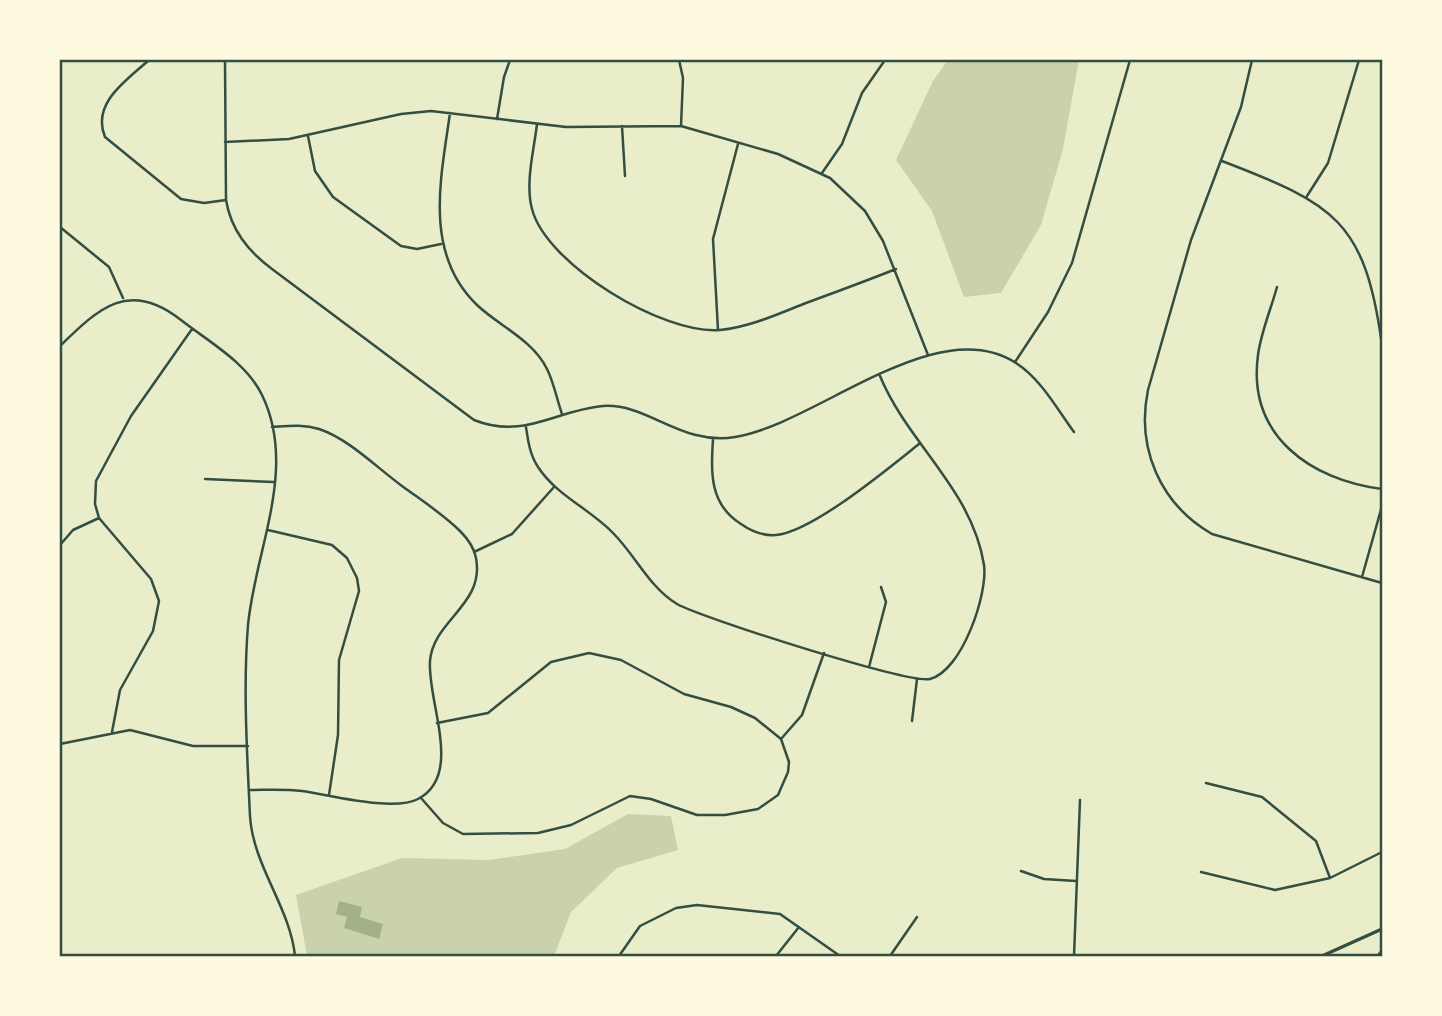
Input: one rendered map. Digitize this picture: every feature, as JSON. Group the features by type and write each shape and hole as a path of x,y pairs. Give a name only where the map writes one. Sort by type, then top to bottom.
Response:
{"street":[{"path":"149,60 105,105 102,122 105,137 111,145 181,199 204,203 226,200"},
{"path":"225,60 226,200 234,226 244,243 272,269 466,415 493,426 526,427 612,406 631,410 692,436 713,439 746,435 928,355 973,348 1015,362 1034,378 1074,432"},
{"path":"497,119 504,77 510,60"},
{"path":"679,60 683,78 681,126"},
{"path":"822,173 842,144 862,93 885,60"},
{"path":"1015,362 1048,312 1072,263 1130,60"},
{"path":"1252,60 1247,86 1222,161 1191,240 1148,390 1143,412 1148,456 1171,499 1203,529 1224,539 1382,583"},
{"path":"1307,196 1328,163 1359,60"},
{"path":"225,142 308,136 401,114 450,113 537,124 681,126 792,159 822,173 840,186 865,211 878,230 928,355"},
{"path":"450,113 439,205 442,244 453,274 466,293 528,345 544,363 563,416"},
{"path":"537,124 530,203 537,224 548,241 567,260 620,299 675,322 718,330 764,319 895,269"},
{"path":"622,127 625,176"},
{"path":"308,136 315,171 333,197 401,246 417,249 442,244"},
{"path":"718,330 713,239 738,143"},
{"path":"1222,161 1307,196 1335,218 1351,239 1367,268 1375,293 1382,345"},
{"path":"60,227 106,263 117,279 124,299"},
{"path":"1277,287 1258,355 1259,390 1270,423 1289,452 1304,464 1354,486 1382,489"},
{"path":"60,346 93,315 124,299 158,305 192,329 251,378 263,397 272,427 274,482 268,530 248,626 249,790 255,844 290,930 295,957"},
{"path":"111,732 120,690 153,631 159,601 151,579 99,518 94,495 99,474 137,406 192,329"},
{"path":"526,427 533,458 554,486 614,534 653,582 678,604 702,615 869,667 917,679 936,677 954,662 970,629 985,572 967,509 897,411 880,376"},
{"path":"249,790 288,790 401,804 421,798 436,780 442,765 430,678 430,654 438,638 471,596 477,574 474,552 467,538 451,523 337,438 303,425 272,427"},
{"path":"713,439 712,480 721,506 742,525 774,535 791,531 823,514 919,444"},
{"path":"205,478 274,482"},
{"path":"474,552 512,534 554,486"},
{"path":"1362,577 1382,506"},
{"path":"60,545 69,533 99,518"},
{"path":"268,530 332,545 347,558 357,579 359,591 339,660 338,735 329,795"},
{"path":"869,667 886,602 881,587"},
{"path":"421,798 450,829 471,835 560,829 630,796 651,799 697,815 738,814 764,807 782,788 789,762 781,739 745,712 684,694 621,660 589,653 551,662 488,713 437,723"},
{"path":"781,739 802,715 824,653"},
{"path":"912,721 917,679"},
{"path":"60,744 111,732 137,730 207,748 248,746"},
{"path":"1206,783 1262,797 1316,841 1330,878"},
{"path":"1074,957 1080,800"},
{"path":"1201,872 1275,890 1330,878 1382,852"},
{"path":"1021,871 1044,879 1076,881"},
{"path":"619,957 640,926 686,906 770,911 799,927 840,957"},
{"path":"890,957 917,917"},
{"path":"776,957 799,927"},
{"path":"1322,957 1382,929"},
{"path":"1378,957 1382,951"}],"shaded area":[{"path":"948,60 1079,60 1063,149 1041,225 1001,293 964,297 932,211 896,160 933,81"},
{"path":"628,814 671,816 678,850 617,868 571,912 554,956 307,956 296,895 402,858 489,860 565,849"},
{"path":"339,901 362,907 360,917 383,924 379,939 344,928 347,917 336,914"}]}
